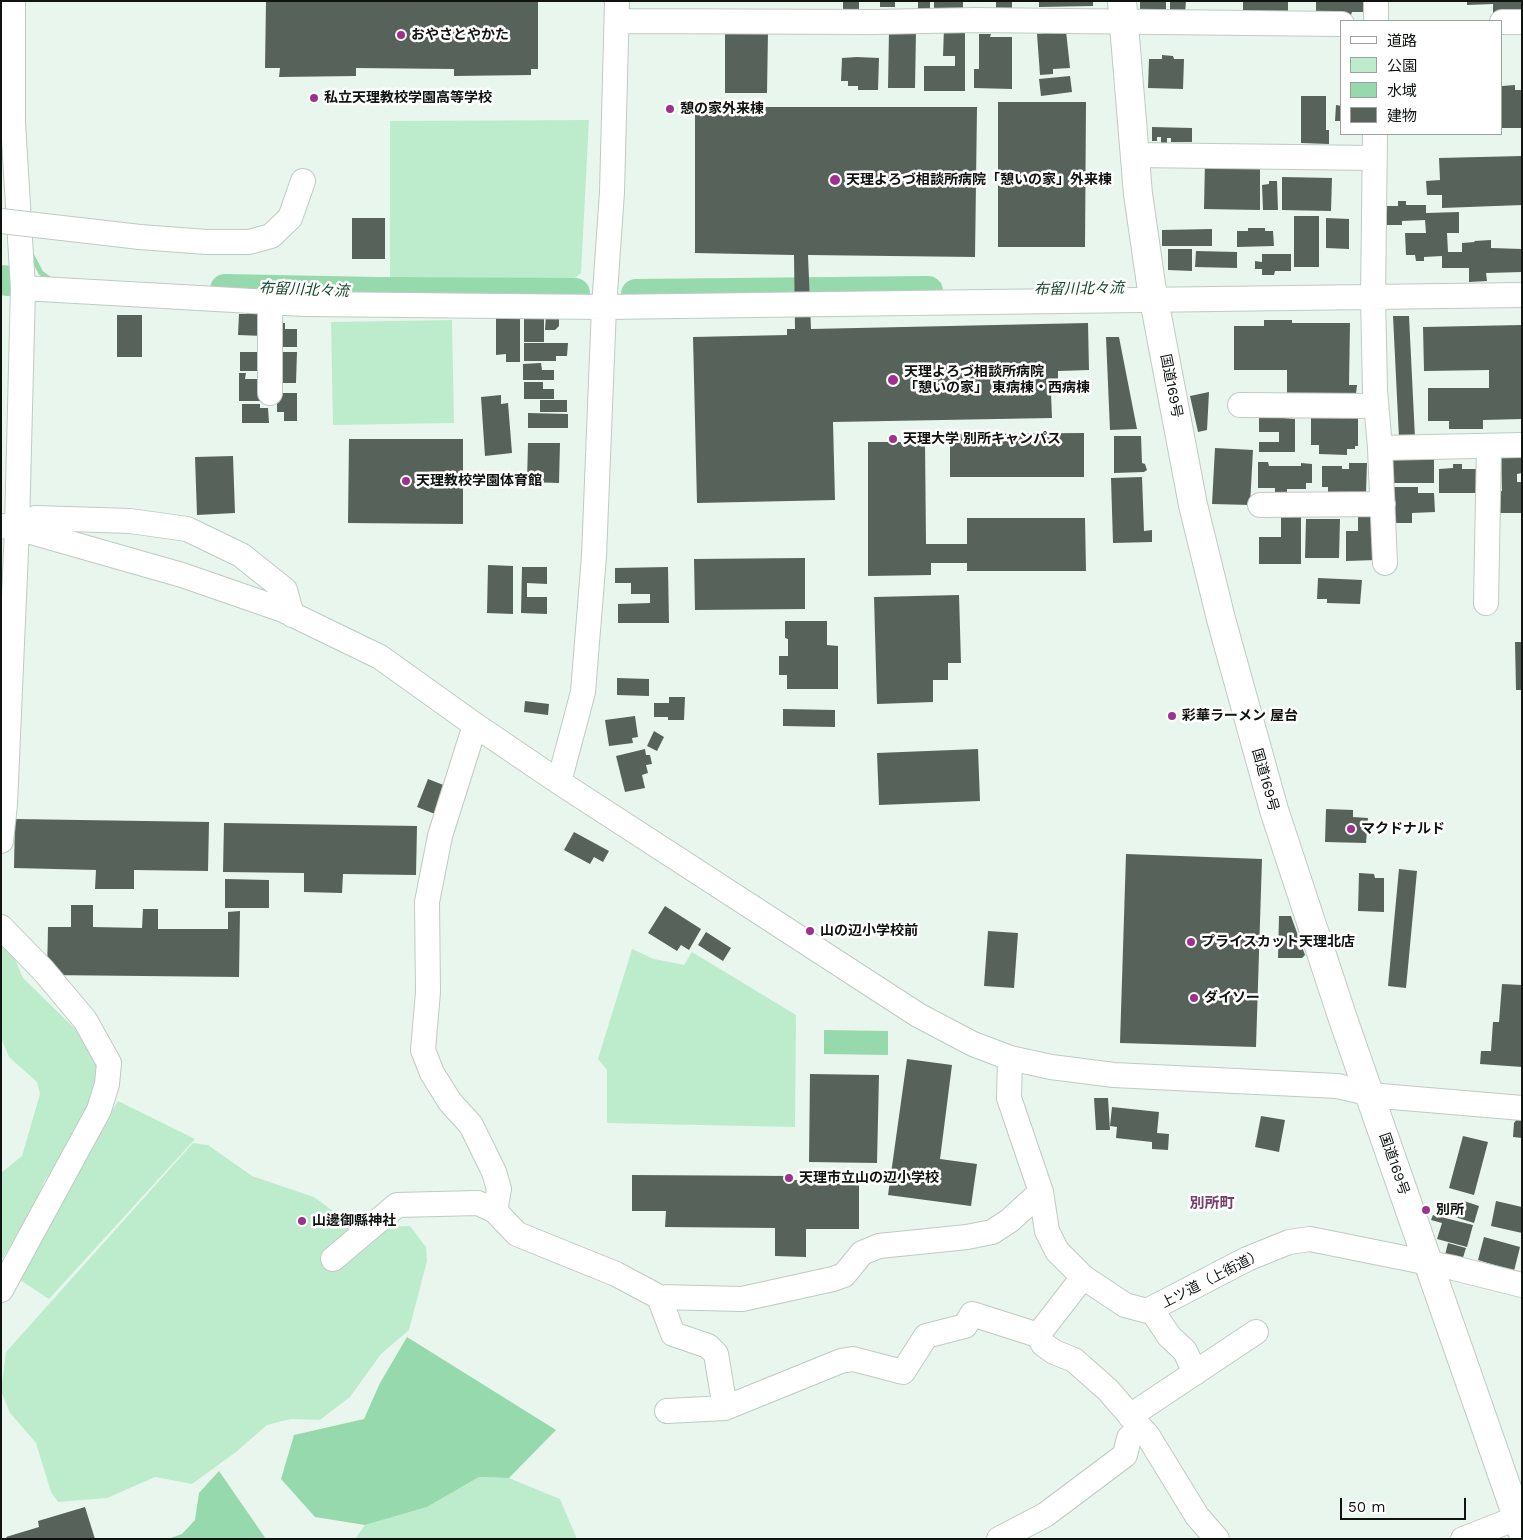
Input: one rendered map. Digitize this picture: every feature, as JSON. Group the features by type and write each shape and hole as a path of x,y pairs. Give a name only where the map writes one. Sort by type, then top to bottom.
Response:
{"highway":[{"name":"国道169号","path":"1122,12 1138,194 1153,293 1193,505 1241,697 1274,810 1344,1022 1520,1525"}],"street":[{"path":"1,841 11,368 23,288 13,123 13,1"},
{"path":"1376,1 1376,20"},
{"path":"559,782 583,692 594,556 605,295 612,192 617,11 874,22 975,11 1122,12 1340,24"},
{"path":"1503,22 1522,22"},
{"path":"1375,135 1373,290 1376,406 1380,448 1385,564"},
{"path":"1134,155 1374,158"},
{"path":"1,221 140,237 207,242 249,242 271,236 290,218 303,181"},
{"path":"23,288 304,304 605,295 1153,293 1373,290 1522,295"},
{"path":"270,302 270,394"},
{"path":"1240,405 1376,406"},
{"path":"1380,448 1522,445"},
{"path":"1486,603 1489,446"},
{"path":"1260,505 1383,504"},
{"path":"9,527 35,518 130,520 187,529 240,555 285,590 292,615"},
{"path":"9,527 182,575 283,610 380,657 559,782 918,1015 973,1044 1010,1058 1051,1068 1114,1075 1337,1086 1370,1094 1522,1108"},
{"path":"475,725 440,836 427,902 428,992 423,1050 432,1073 450,1102 471,1125 494,1172 499,1189 495,1211"},
{"path":"1,927 43,970 85,1020 109,1063 107,1084 99,1110 1,1290"},
{"name":"上ツ道（上街道）","path":"1010,1058 1009,1098 1040,1192 1047,1231 1057,1251 1083,1277 1125,1305 1147,1311 1247,1259 1289,1242 1310,1239 1429,1262 1522,1285"},
{"path":"332,1259 397,1206 478,1203 495,1211 517,1234 616,1274 659,1297 742,1299 833,1280 844,1275 862,1253 879,1246 966,1237 992,1232 1008,1221 1040,1192"},
{"path":"1038,1335 1083,1277"},
{"path":"659,1297 673,1334 708,1346 716,1354 725,1408"},
{"path":"1151,1309 1168,1336 1185,1351 1195,1373"},
{"path":"667,1411 725,1408 841,1362 853,1360 903,1372 926,1336 964,1326 972,1314 1038,1335 1043,1344 1054,1352 1074,1360 1108,1390 1148,1436 1197,1516 1218,1539"},
{"path":"999,1539 1045,1515 1125,1455 1135,1421 1195,1373 1256,1332"},
{"path":"1463,1539 1520,1525"}],"green space":[{"path":"589,120 581,273 569,283 390,285 390,121"},
{"path":"452,320 454,423 333,425 331,322"},
{"path":"1,926 23,978 103,1056 79,1139 45,1180 30,1216 2,1259 1,1173 22,1156 40,1094 37,1082 9,1057 1,1038"},
{"path":"632,949 654,959 684,965 692,952 796,1015 795,1127 607,1123 607,1070 598,1059"},
{"path":"118,1101 195,1139 49,1299 14,1276"},
{"path":"193,1143 208,1145 252,1176 314,1197 356,1228 410,1226 426,1247 427,1261 409,1330 381,1354 350,1397 320,1420 291,1419 267,1425 236,1452 192,1484 155,1477 107,1498 58,1502 51,1492 36,1443 10,1413 1,1391 6,1352"},
{"path":"479,1477 509,1478 560,1499 577,1539 355,1539 365,1525 427,1507"}],"water":[{"path":"824,1030 888,1031 888,1055 824,1054"},
{"path":"407,1337 556,1430 509,1478 479,1477 427,1507 365,1525 315,1517 281,1479 294,1435 364,1419 380,1383"},
{"path":"219,1471 266,1539 168,1539 182,1534 195,1520 199,1493"}],"building":[{"name":"おやさとやかた","path":"266,1 538,1 538,69 531,69 531,75 454,76 454,69 356,68 356,76 279,77 280,68 265,68"},
{"path":"843,1 859,1 859,14 843,14"},
{"path":"880,1 895,1 895,7 880,7"},
{"path":"918,1 930,1 930,14 918,14"},
{"path":"934,1 963,1 963,11 934,10"},
{"path":"996,1 1012,1 1012,12 996,12"},
{"path":"1039,1 1093,1 1093,6 1039,7"},
{"path":"1140,1 1166,1 1166,14 1140,14"},
{"path":"1170,1 1186,1 1185,14 1170,14"},
{"path":"1243,1 1288,1 1288,12 1243,11"},
{"path":"1316,1 1363,1 1363,12 1352,12 1351,15 1316,15"},
{"path":"1467,1 1522,1 1522,13 1493,13 1493,4 1467,5"},
{"path":"944,28 965,28 965,91 924,91 924,66 955,66 955,56 943,56"},
{"path":"889,30 916,30 915,88 888,88"},
{"path":"725,31 768,31 767,93 725,93"},
{"path":"1066,31 1070,68 1053,69 1053,74 1040,75 1037,34"},
{"path":"979,34 991,34 990,37 1012,37 1012,89 974,88 974,69 979,69"},
{"path":"1162,55 1173,56 1174,59 1184,59 1183,89 1148,88 1149,59 1162,59"},
{"path":"842,58 879,58 878,90 858,90 858,86 848,86 848,81 841,81"},
{"path":"1070,76 1072,92 1041,96 1039,79"},
{"path":"1515,85 1515,90 1522,90 1522,128 1503,128 1503,86"},
{"path":"1301,96 1326,96 1326,130 1329,130 1329,144 1301,143"},
{"path":"998,102 1086,102 1085,247 998,247"},
{"path":"1336,105 1340,106 1340,121 1335,121"},
{"path":"695,107 977,107 975,257 808,255 811,329 1088,323 1089,370 1058,371 1058,393 1051,394 1052,418 833,422 835,500 697,503 693,337 787,335 787,329 795,329 794,255 695,253"},
{"path":"1152,127 1192,128 1192,142 1171,142 1171,138 1167,138 1167,143 1161,143 1161,137 1157,137 1157,141 1152,141"},
{"path":"1522,156 1522,205 1442,208 1442,195 1427,195 1426,181 1440,180 1439,158"},
{"path":"1205,161 1260,162 1260,210 1204,209"},
{"path":"1282,177 1332,178 1331,211 1282,210"},
{"path":"1269,181 1277,181 1278,210 1263,210 1262,185 1269,184"},
{"path":"1398,201 1406,201 1406,205 1426,205 1426,213 1459,212 1459,233 1447,233 1448,252 1462,252 1462,243 1491,240 1491,248 1522,249 1522,272 1486,273 1487,281 1469,282 1469,268 1442,268 1442,256 1424,257 1424,261 1416,261 1415,255 1406,255 1405,233 1426,233 1425,220 1402,221 1402,225 1387,225 1386,206 1398,206"},
{"path":"1294,216 1319,216 1319,267 1294,267"},
{"path":"352,218 385,218 385,259 352,259"},
{"path":"1326,218 1349,219 1349,249 1326,248"},
{"path":"1248,228 1265,228 1265,231 1273,231 1274,246 1237,247 1237,231 1248,231"},
{"path":"1212,229 1212,246 1162,246 1162,230"},
{"path":"1168,249 1192,249 1192,271 1168,270"},
{"path":"1196,251 1237,252 1237,268 1195,267"},
{"path":"1262,254 1291,254 1291,271 1275,271 1274,275 1262,275 1262,269 1255,269 1255,261 1262,262"},
{"path":"247,311 264,312 264,336 238,335 239,314 247,314"},
{"path":"524,314 544,314 544,342 524,342"},
{"path":"546,314 559,315 559,326 555,330 545,330"},
{"path":"117,315 142,315 142,357 117,357"},
{"path":"496,316 520,316 520,362 506,362 506,354 496,355"},
{"path":"1393,316 1409,316 1415,438 1399,438"},
{"path":"1264,320 1292,320 1292,323 1350,323 1349,385 1357,385 1356,394 1287,394 1287,370 1234,370 1234,326 1264,326"},
{"path":"275,323 285,323 285,329 297,329 297,347 275,347"},
{"path":"1522,325 1522,419 1483,420 1483,429 1449,429 1449,421 1428,421 1428,388 1489,388 1489,370 1424,371 1423,327"},
{"path":"1106,337 1119,337 1137,429 1110,430"},
{"path":"524,343 568,343 567,356 556,356 556,361 524,361"},
{"path":"240,352 263,352 262,371 240,371"},
{"path":"278,352 297,352 296,383 278,383"},
{"path":"541,363 542,370 554,370 554,380 523,380 523,364"},
{"path":"239,373 246,373 245,379 261,379 261,401 239,401"},
{"path":"524,382 543,382 543,389 554,389 554,399 524,399"},
{"path":"1209,392 1207,430 1198,432 1190,396"},
{"path":"277,393 297,393 297,421 284,421 284,412 277,412"},
{"path":"501,395 501,404 508,403 512,453 485,456 481,397"},
{"path":"540,400 567,400 567,412 540,412"},
{"path":"242,404 260,404 260,408 268,408 269,423 242,423"},
{"path":"528,413 568,414 568,428 528,428"},
{"path":"1259,414 1283,414 1283,418 1295,419 1295,452 1259,452 1259,442 1279,442 1279,432 1259,432"},
{"path":"1311,414 1358,415 1358,446 1355,446 1355,449 1347,449 1347,455 1319,454 1319,445 1311,445"},
{"path":"1084,433 1084,477 950,477 950,434"},
{"path":"1114,436 1141,436 1142,463 1145,464 1147,470 1144,472 1114,473"},
{"name":"天理教校学園体育館","path":"349,439 463,439 463,524 348,523"},
{"path":"868,442 925,442 926,544 967,544 967,518 1085,518 1086,571 967,571 967,563 931,563 931,575 868,576"},
{"path":"528,443 560,443 559,483 527,482"},
{"path":"1215,448 1253,450 1250,505 1212,504"},
{"path":"1392,454 1434,454 1434,483 1392,483"},
{"path":"1501,455 1522,455 1522,473 1517,474 1517,482 1522,482 1522,513 1499,513 1499,491 1502,491"},
{"path":"233,456 235,513 197,515 195,457"},
{"path":"1258,462 1268,462 1269,466 1301,466 1301,463 1312,464 1312,483 1306,483 1306,489 1287,489 1287,492 1275,492 1275,488 1258,488"},
{"path":"1349,463 1367,463 1366,492 1362,492 1362,497 1328,496 1328,487 1322,487 1322,466 1342,466 1342,469 1349,469"},
{"path":"1453,464 1462,464 1462,469 1478,469 1478,493 1439,493 1439,469 1453,468"},
{"path":"1142,477 1144,531 1152,530 1152,542 1113,543 1111,478"},
{"path":"1392,487 1418,487 1418,493 1434,493 1435,512 1412,513 1412,523 1393,523"},
{"path":"1281,513 1301,513 1301,564 1259,564 1259,537 1281,537"},
{"path":"1358,515 1373,515 1376,560 1346,561 1346,531 1358,531"},
{"path":"1306,519 1340,519 1339,558 1305,558"},
{"path":"805,558 805,609 695,610 694,559"},
{"path":"488,565 513,566 513,614 487,613"},
{"path":"522,567 547,567 547,584 527,583 527,597 547,597 547,614 521,613"},
{"path":"668,567 669,623 618,623 618,604 650,603 650,594 631,594 631,583 615,583 615,568"},
{"path":"1318,578 1362,580 1360,604 1327,603 1327,599 1317,599"},
{"path":"959,595 961,663 948,663 948,680 933,680 933,702 877,704 874,597"},
{"path":"785,621 827,621 827,645 838,646 838,689 787,689 787,675 779,675 779,656 788,656"},
{"path":"1515,642 1522,642 1522,690 1516,690"},
{"path":"617,678 649,679 649,696 617,695"},
{"path":"669,697 685,697 684,720 668,720 668,717 654,717 654,703 669,703"},
{"path":"525,701 549,704 548,715 524,712"},
{"path":"783,709 835,710 835,727 783,726"},
{"path":"635,716 638,737 632,738 633,743 609,746 605,720"},
{"path":"654,731 664,737 657,751 647,746"},
{"path":"645,749 646,755 650,755 652,764 646,765 648,773 642,775 645,788 625,792 616,756"},
{"path":"978,749 980,801 879,805 877,753"},
{"path":"428,779 446,786 435,814 417,807"},
{"path":"1326,809 1353,810 1353,817 1368,818 1366,843 1325,842"},
{"path":"15,819 209,822 208,871 134,870 134,889 95,889 96,870 14,868"},
{"path":"224,823 417,826 416,875 343,874 342,893 304,892 304,873 223,872"},
{"path":"574,832 609,851 603,862 594,857 590,864 564,850"},
{"path":"1126,854 1262,859 1256,1047 1120,1043"},
{"path":"1399,869 1417,871 1406,988 1388,986"},
{"path":"1359,873 1374,874 1375,878 1384,878 1384,912 1358,911"},
{"path":"225,879 269,880 269,908 225,908"},
{"path":"71,905 93,905 93,927 142,928 143,909 158,909 158,929 228,929 228,912 240,911 239,977 47,975 48,927 71,927"},
{"path":"665,906 701,929 689,950 681,945 677,951 648,933"},
{"path":"1279,916 1291,916 1305,955 1302,958 1278,958"},
{"path":"988,931 1018,933 1014,988 984,986"},
{"path":"706,932 731,948 723,961 698,945"},
{"path":"1502,984 1522,985 1522,1067 1480,1064 1481,1051 1491,1051 1493,1022 1499,1022"},
{"path":"907,1059 952,1065 940,1159 977,1164 971,1206 888,1195"},
{"path":"810,1074 879,1075 877,1163 809,1162"},
{"path":"1094,1098 1108,1098 1110,1130 1096,1130"},
{"path":"1112,1107 1159,1112 1157,1133 1169,1134 1168,1150 1152,1149 1152,1142 1116,1138 1117,1127 1110,1126"},
{"path":"1522,1115 1522,1138 1513,1137 1514,1123"},
{"path":"1261,1116 1285,1120 1279,1152 1255,1147"},
{"path":"1463,1136 1488,1142 1474,1195 1449,1188"},
{"path":"632,1175 794,1176 794,1180 859,1181 859,1229 806,1229 806,1257 775,1256 775,1228 665,1227 666,1211 632,1211"},
{"path":"1461,1200 1479,1206 1474,1223 1455,1217"},
{"path":"1496,1201 1522,1207 1522,1233 1491,1226"},
{"path":"1433,1215 1473,1225 1467,1247 1437,1239 1442,1223 1431,1220"},
{"path":"1484,1237 1520,1247 1514,1271 1478,1260"},
{"path":"1448,1243 1466,1248 1461,1264 1444,1259"},
{"path":"85,1507 95,1539 7,1539 6,1537 39,1527 38,1521"}],"waterway":[{"path":"31,254 41,273 51,280"},
{"name":"布留川北々流","path":"1,280 9,281"},
{"name":"布留川北々流","path":"225,289 575,293"},
{"name":"布留川北々流","path":"636,294 928,291"}],"place":[{"name":"おやさとやかた","path":"401,35"},
{"name":"私立天理教校学園高等学校","path":"314,98"},
{"name":"憩の家外来棟","path":"670,109"},
{"name":"天理よろづ相談所病院「憩いの家」外来棟","path":"835,180"},
{"name":"天理よろづ相談所病院 「憩いの家」 東病棟・西病棟","path":"893,380"},
{"name":"天理大学 別所キャンパス","path":"893,439"},
{"name":"天理教校学園体育館","path":"406,481"},
{"name":"彩華ラーメン 屋台","path":"1172,716"},
{"name":"マクドナルド","path":"1351,829"},
{"name":"山の辺小学校前","path":"810,931"},
{"name":"プライスカット天理北店","path":"1191,942"},
{"name":"ダイソー","path":"1194,998"},
{"name":"天理市立山の辺小学校","path":"789,1178"},
{"name":"別所","path":"1426,1210"},
{"name":"山邊御縣神社","path":"302,1221"}],"district":[{"name":"別所町","path":"1212,1204"}]}
